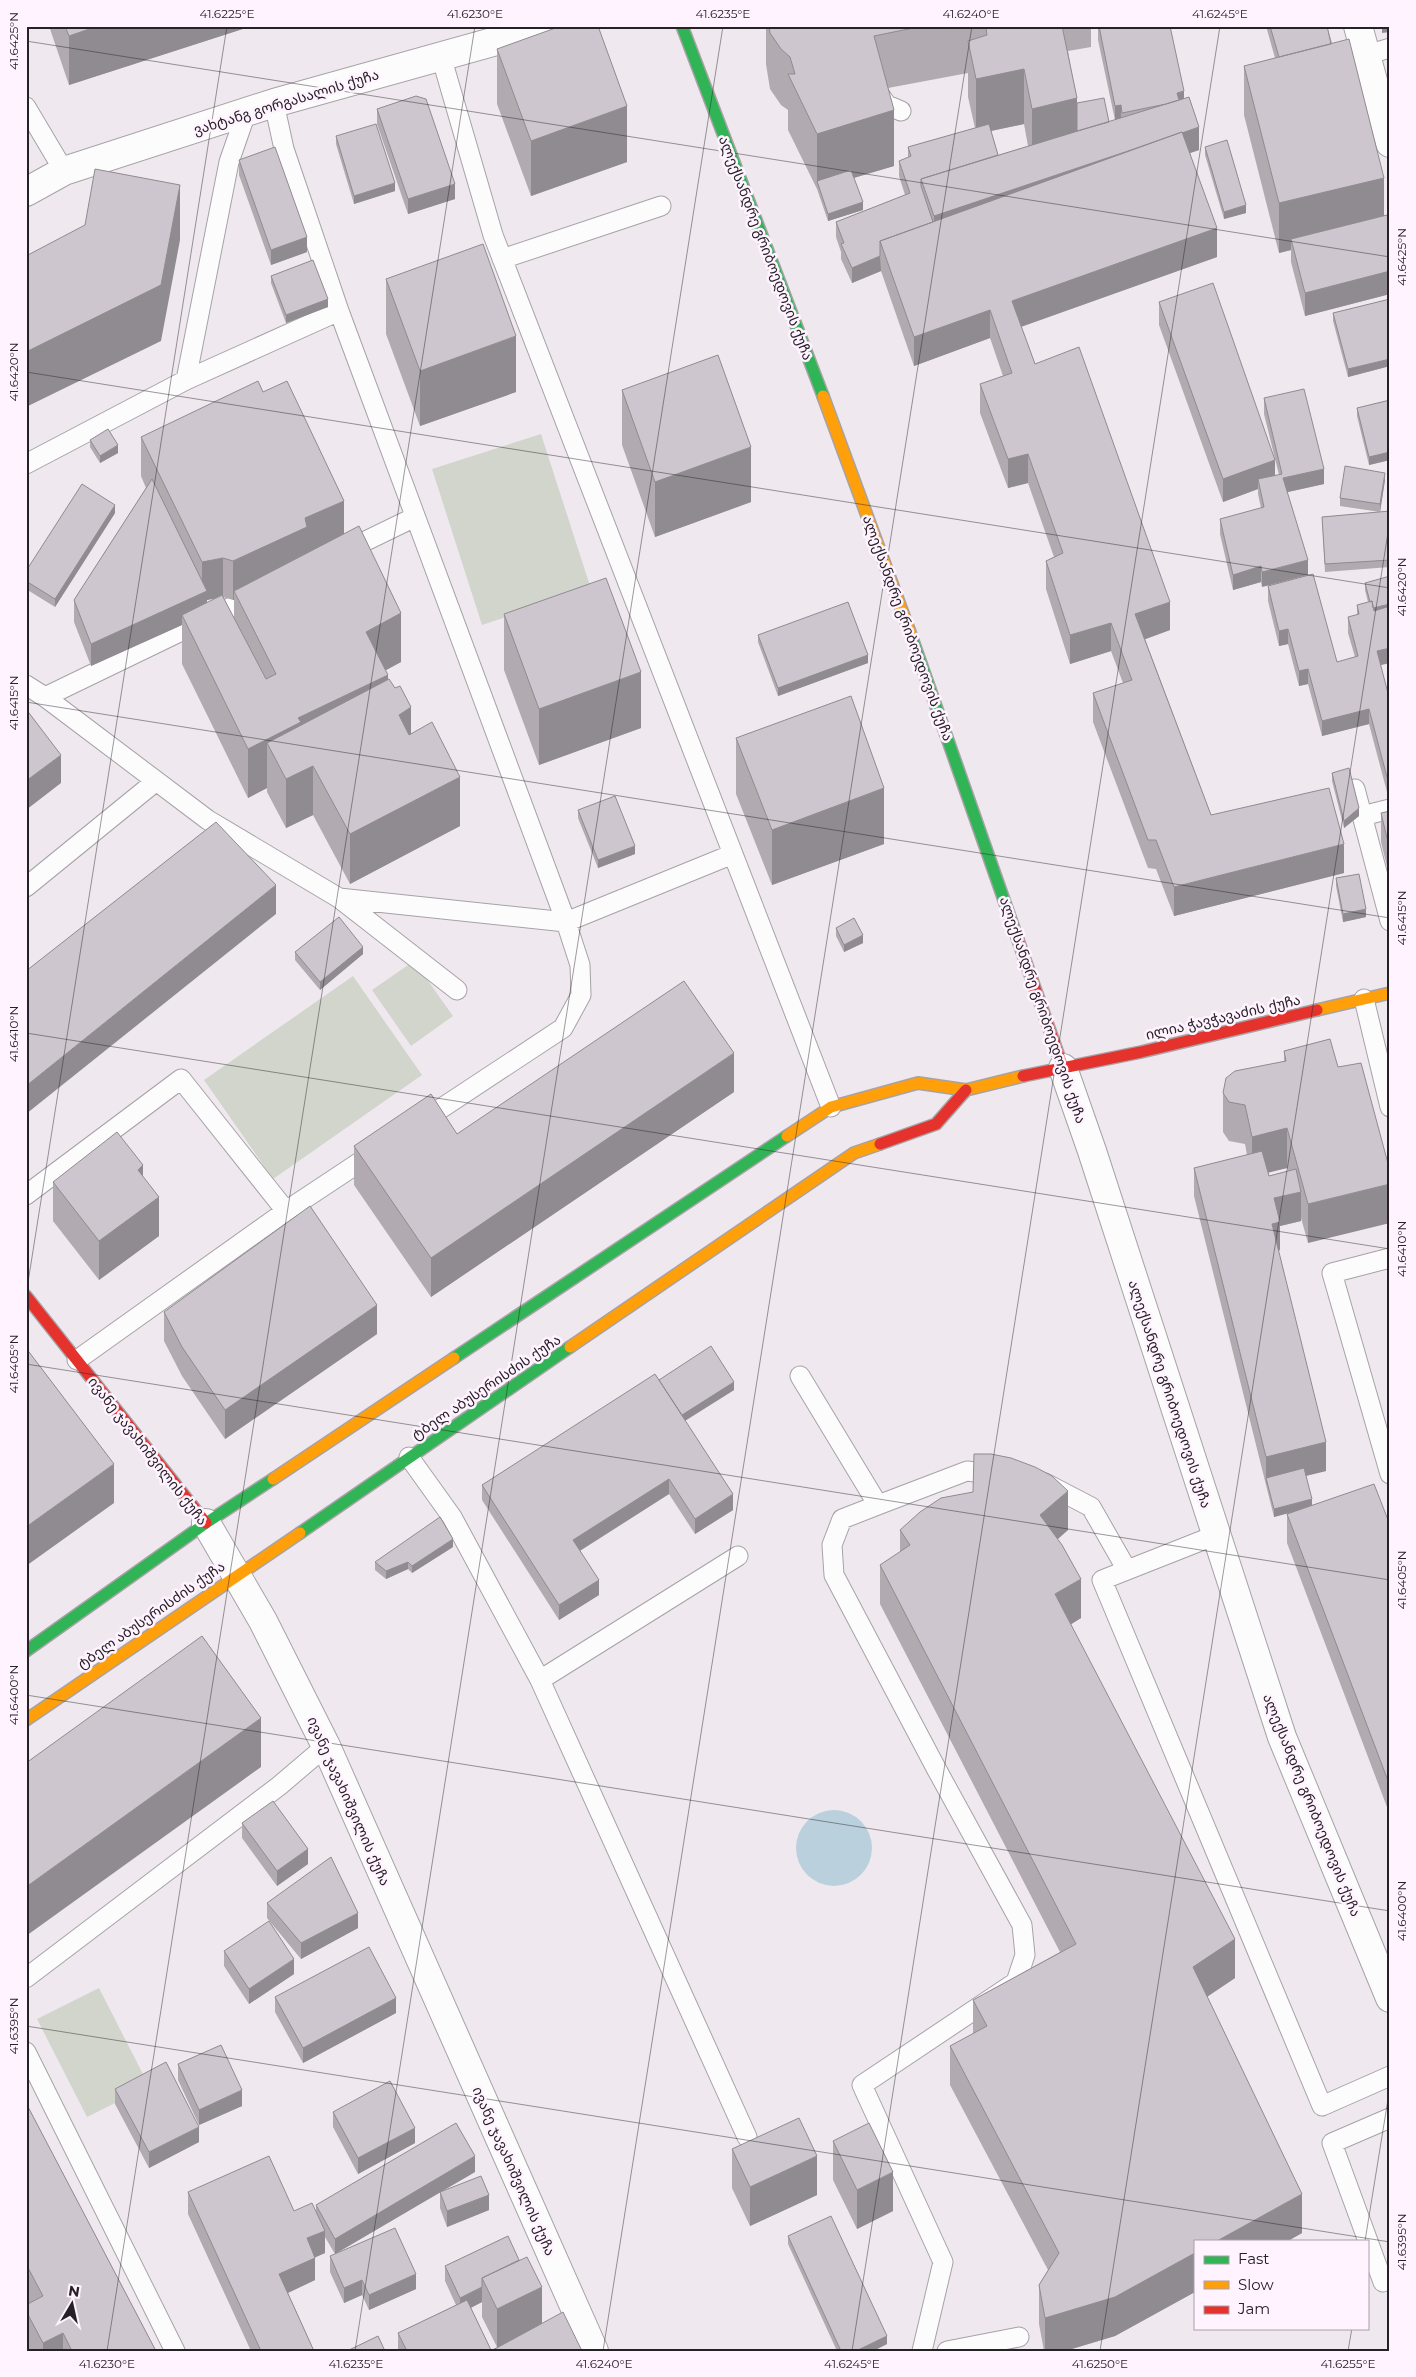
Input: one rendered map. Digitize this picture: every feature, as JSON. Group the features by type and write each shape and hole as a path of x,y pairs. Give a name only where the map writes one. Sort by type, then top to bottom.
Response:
{"main road":[{"name":"ალექსანდრე გრიბოედოვის ქუჩა","path":"682,26 877,538 1063,1068"},
{"name":"ილია ჭავჭავაძის ქუჩა","path":"1063,1068 1390,993"},
{"path":"26,1651 206,1523 831,1107 918,1083 966,1090 991,1082 1063,1068"},
{"name":"ტბელ აბუსერისძის ქუჩა","path":"26,1720 854,1153 936,1124 966,1090"},
{"name":"ივანე ჯავახიშვილის ქუჩა","path":"26,1296 206,1523"}],"street":[{"name":"ვახტანგ გორგასალის ქუჩა","path":"26,192 64,171 246,113 274,102 550,26"},
{"path":"1358,26 1378,52 1390,143"},
{"name":"ალექსანდრე გრიბოედოვის ქუჩა","path":"1063,1068 1092,1151 1282,1737 1390,1998"},
{"name":"ივანე ჯავახიშვილის ქუჩა","path":"206,1523 237,1574 326,1746 594,2351"}],"lane":[{"path":"441,56 493,235 831,1107"},
{"path":"877,91 887,105 901,111"},
{"path":"274,102 284,149 339,311 566,922 580,965 581,996 563,1028 404,1133"},
{"path":"26,107 64,171"},
{"path":"186,380 229,162 246,113"},
{"path":"502,259 661,206"},
{"path":"26,464 186,380 339,311"},
{"path":"327,560 415,517"},
{"path":"46,697 274,586"},
{"path":"26,685 46,697 155,782 208,820 339,898 457,990"},
{"path":"26,887 155,782"},
{"path":"1355,789 1390,921"},
{"path":"1362,816 1390,808"},
{"path":"339,898 566,922 733,854"},
{"path":"1364,999 1390,1108"},
{"path":"26,1194 181,1079 286,1211"},
{"path":"76,1360 286,1211 388,1143"},
{"path":"1390,1258 1332,1273 1390,1474"},
{"path":"800,1376 878,1505"},
{"path":"410,1457 452,1517 540,1680 747,2136"},
{"path":"922,2351 943,2262 862,2085 1016,1982 1024,1955 1022,1926 834,1575 832,1545 842,1519 967,1471 1037,1479 1090,1507 1127,1570"},
{"path":"1216,1535 1102,1580 1322,2106 1390,2076"},
{"path":"540,1680 738,1556"},
{"path":"26,1978 278,1786 326,1746"},
{"path":"26,2052 175,2351"},
{"path":"1368,2240 1332,2143 1390,2118"},
{"path":"1368,2241 1383,2282"},
{"path":"947,2351 1019,2336"}],"shaded area":[{"path":"541,434 591,589 482,625 432,469"},
{"path":"414,961 453,1016 411,1046 372,990"},
{"path":"353,976 422,1075 273,1179 204,1080"},
{"path":"99,1988 149,2086 87,2117 37,2019"}],"water":[{"path":"834,1810 849,1813 861,1821 869,1833 872,1848 869,1863 861,1875 849,1883 834,1886 819,1883 807,1875 799,1863 796,1848 799,1833 807,1821 819,1813"}],"building":[{"path":"65,26 98,26 69,36"},
{"path":"561,26 598,26 627,106 531,141 497,49"},
{"path":"769,26 923,26 874,36 894,110 817,134 788,74 795,74 790,57 781,49 770,33"},
{"path":"996,26 1062,26 1077,98 1032,109 1024,69 976,79 968,41 987,35 986,28"},
{"path":"1099,26 1170,26 1184,91 1177,93 1179,100 1122,113 1121,105 1115,106"},
{"path":"1270,26 1327,26 1331,44 1279,57"},
{"path":"1349,39 1384,178 1279,203 1244,66"},
{"path":"416,96 426,99 455,184 408,199 377,109"},
{"path":"1189,97 1199,127 934,216 921,179"},
{"path":"1104,98 1109,122 1077,131 1077,103"},
{"path":"376,124 395,183 354,196 336,136"},
{"path":"989,124 998,155 921,179 921,186 933,222 880,241 880,256 852,268 841,244 844,243 836,222 910,193 899,161 911,156 908,147"},
{"path":"1182,132 1217,228 1012,301 1035,364 1079,347 1170,602 1135,614 1211,815 1329,788 1344,844 1174,887 1156,840 1148,840 1093,693 1132,680 1111,623 1070,635 1046,561 1063,553 1028,454 1008,459 980,384 1012,373 990,310 914,337 880,241"},
{"path":"1227,140 1246,205 1224,212 1205,147"},
{"path":"275,147 307,237 271,250 239,160"},
{"path":"95,169 180,185 161,285 26,352 26,256 85,225"},
{"path":"851,170 863,202 828,214 817,181"},
{"path":"1387,215 1390,226 1390,271 1305,293 1291,239"},
{"path":"483,244 516,336 420,371 386,279"},
{"path":"313,260 328,299 286,315 271,276"},
{"path":"1213,283 1275,460 1223,479 1159,302"},
{"path":"1390,299 1390,359 1348,369 1333,313"},
{"path":"718,355 751,447 655,482 622,390"},
{"path":"258,381 263,392 287,381 344,501 305,518 307,527 233,561 223,558 202,562 141,437"},
{"path":"1304,389 1324,469 1283,478 1308,560 1262,572 1261,566 1233,575 1220,519 1264,507 1258,479 1282,474 1264,398"},
{"path":"1390,400 1390,452 1369,457 1357,408"},
{"path":"108,429 118,445 100,456 90,440"},
{"path":"1345,466 1385,473 1380,504 1340,498"},
{"path":"152,479 207,591 91,644 74,600"},
{"path":"82,484 115,505 55,599 26,581 26,571"},
{"path":"1390,511 1390,560 1325,564 1322,517"},
{"path":"359,526 401,613 366,632 388,675 298,718 301,722 248,749 182,615 222,595 266,679 276,674 234,591"},
{"path":"1313,574 1337,662 1358,656 1348,617 1359,614 1357,605 1372,601 1374,611 1390,606 1390,648 1377,651 1390,701 1390,776 1387,777 1369,709 1322,721 1308,669 1299,671 1288,629 1279,631 1268,586"},
{"path":"1390,576 1390,604 1373,608 1365,583"},
{"path":"606,578 641,672 539,709 504,614"},
{"path":"848,602 868,655 778,688 758,635"},
{"path":"389,679 395,688 400,686 411,707 399,715 409,735 432,722 460,777 350,834 313,766 286,779 267,743"},
{"path":"851,696 884,788 772,830 736,738"},
{"path":"26,709 61,755 26,781"},
{"path":"1349,768 1359,808 1344,821 1332,773"},
{"path":"615,796 635,846 598,860 578,810"},
{"path":"1390,811 1390,850 1381,813"},
{"path":"216,822 276,885 26,1086 26,971"},
{"path":"1359,874 1366,909 1343,914 1336,878"},
{"path":"339,917 363,947 320,982 295,952"},
{"path":"854,918 863,935 844,945 836,928"},
{"path":"684,981 734,1053 431,1258 354,1146 431,1094 457,1134"},
{"path":"1330,1039 1338,1067 1361,1063 1390,1171 1390,1184 1308,1204 1287,1128 1252,1137 1245,1105 1229,1102 1223,1093 1226,1078 1235,1071 1286,1061 1284,1051"},
{"path":"117,1132 143,1165 138,1170 159,1197 99,1241 53,1182"},
{"path":"1262,1151 1269,1176 1296,1169 1301,1192 1274,1198 1280,1222 1272,1224 1326,1442 1266,1457 1194,1168"},
{"path":"310,1206 377,1305 225,1410 182,1347 164,1312"},
{"path":"711,1346 734,1382 682,1415 659,1380"},
{"path":"26,1348 114,1464 26,1527"},
{"path":"655,1374 733,1494 695,1519 669,1479 573,1540 599,1580 559,1605 482,1485"},
{"path":"974,1454 991,1454 1011,1458 1035,1467 1052,1476 1068,1491 1040,1515 1062,1545 1081,1579 1055,1594 1235,1939 1193,1967 1302,2194 1219,2240 1194,2240 1194,2254 1115,2297 1045,2318 1039,2285 1059,2253 950,2046 987,2026 973,2000 1076,1944 880,1565 910,1545 900,1530 920,1512 941,1498 973,1492"},
{"path":"1304,1468 1312,1499 1274,1509 1266,1478"},
{"path":"1374,1484 1390,1525 1390,1786 1287,1514"},
{"path":"440,1517 453,1539 412,1566 408,1562 386,1571 375,1562"},
{"path":"202,1636 261,1718 26,1887 26,1763"},
{"path":"273,1801 308,1849 277,1871 242,1823"},
{"path":"331,1857 358,1913 301,1943 267,1903"},
{"path":"269,1921 294,1959 249,1989 224,1951"},
{"path":"369,1947 396,1998 303,2048 275,1997"},
{"path":"221,2045 242,2090 199,2110 178,2064"},
{"path":"166,2062 199,2127 149,2152 115,2089"},
{"path":"390,2081 415,2128 358,2158 333,2112"},
{"path":"26,2103 156,2351 72,2351 63,2333 43,2343 26,2311 26,2305 43,2296 26,2264"},
{"path":"799,2118 817,2156 750,2187 732,2149"},
{"path":"456,2123 475,2156 335,2239 316,2205"},
{"path":"869,2123 893,2172 857,2190 833,2141"},
{"path":"269,2156 294,2211 312,2203 325,2231 307,2238 315,2258 279,2274 314,2351 261,2351 188,2192"},
{"path":"481,2176 489,2195 447,2211 440,2192"},
{"path":"831,2216 887,2336 856,2351 841,2351 788,2236"},
{"path":"395,2228 416,2274 369,2295 362,2280 344,2288 330,2256"},
{"path":"508,2236 519,2260 482,2278 482,2287 460,2298 445,2266"},
{"path":"527,2257 542,2287 497,2309 482,2278"},
{"path":"467,2300 491,2350 407,2351 398,2333"},
{"path":"563,2312 582,2351 491,2351"},
{"path":"378,2336 385,2351 347,2351"}],"traffic: fast":[{"path":"682,26 823,396"},
{"path":"912,638 1018,940"},
{"path":"454,1358 787,1136"},
{"path":"300,1533 570,1347"},
{"path":"26,1651 206,1523 273,1479"}],"traffic: slow":[{"path":"823,396 912,638"},
{"path":"1317,1010 1390,993"},
{"path":"787,1136 831,1107 918,1083 966,1090 1023,1076"},
{"path":"570,1347 854,1153 880,1144"},
{"path":"273,1479 454,1358"},
{"path":"26,1720 300,1533"}],"traffic: jam":[{"path":"1018,940 1063,1068"},
{"path":"1023,1076 1141,1052 1317,1010"},
{"path":"880,1144 936,1124 966,1090"},
{"path":"26,1296 206,1523"}]}
